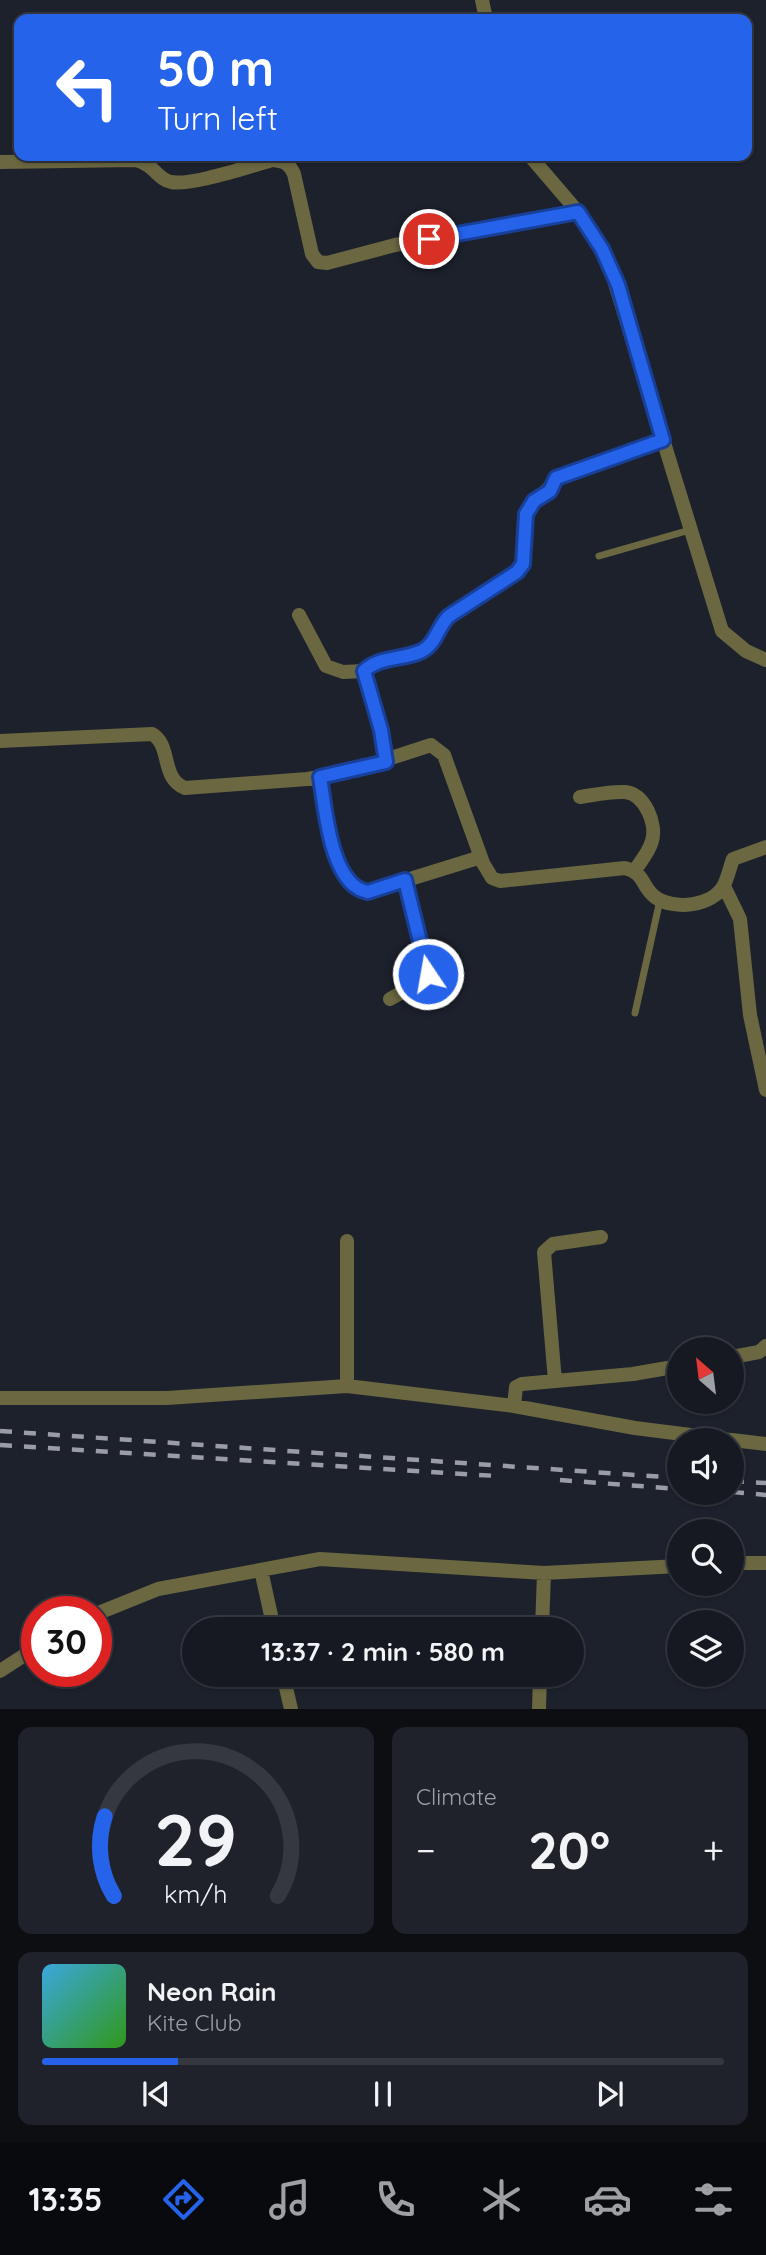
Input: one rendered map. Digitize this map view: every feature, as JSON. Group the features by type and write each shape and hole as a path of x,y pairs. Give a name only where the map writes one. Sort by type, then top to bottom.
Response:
{"street":[{"path":"0,162 68,161"},
{"path":"140,161 146,162 171,182 187,181 269,161"},
{"path":"283,161 290,166 294,174 312,254 318,262 327,263 395,245 578,212"},
{"path":"534,161 578,212 602,249 618,285 722,631 746,651 766,660"},
{"path":"299,615 326,666 343,672 364,671 388,659 425,650 432,643 442,622 449,616 517,572 523,564 526,514 534,501 550,491 556,478 663,440"},
{"path":"364,671 381,730 386,762"},
{"path":"0,741 152,734 160,740 173,779 185,788 263,784 320,777 386,762 421,747 431,746 440,749 488,873 500,881 611,869 635,870"},
{"path":"320,777 331,843 342,870 362,891 368,892 481,856"},
{"path":"580,797 624,792 633,794 641,802 648,812 653,836 652,844 635,870"},
{"path":"635,870 646,886 670,904 702,902 715,896 724,886 733,859 766,847"},
{"path":"390,999 422,981 428,974 405,880"},
{"path":"724,886 740,919 750,1015 766,1090"},
{"path":"555,1381 544,1252 553,1244 601,1237"},
{"path":"347,1241 347,1386"},
{"path":"744,1354 759,1352 766,1346"},
{"path":"514,1406 518,1385 667,1368"},
{"path":"0,1398 167,1398 347,1386 514,1406 667,1432"},
{"path":"744,1441 766,1444"},
{"path":"112,1607 158,1588 320,1559 555,1572 667,1567"},
{"path":"744,1563 766,1563"},
{"path":"261,1570 271,1617"},
{"path":"545,1617 555,1572"},
{"path":"0,1671 21,1657"},
{"path":"286,1687 291,1709"},
{"path":"539,1709 540,1687"}],"lane":[{"path":"599,556 690,530"},
{"path":"635,1013 660,899"}],"railway":[{"path":"0,1431 667,1477"},
{"path":"0,1445 497,1476"},
{"path":"560,1480 667,1488"},
{"path":"744,1482 766,1483"},
{"path":"744,1493 766,1495"}],"route":[{"path":"428,974 405,880 368,892 356,887 342,870 327,826 320,777 386,762 381,730 364,671 388,659 425,650 432,643 442,622 449,616 517,572 523,564 526,514 534,501 550,491 556,478 663,440 618,285 602,249 578,212 429,239"}]}
